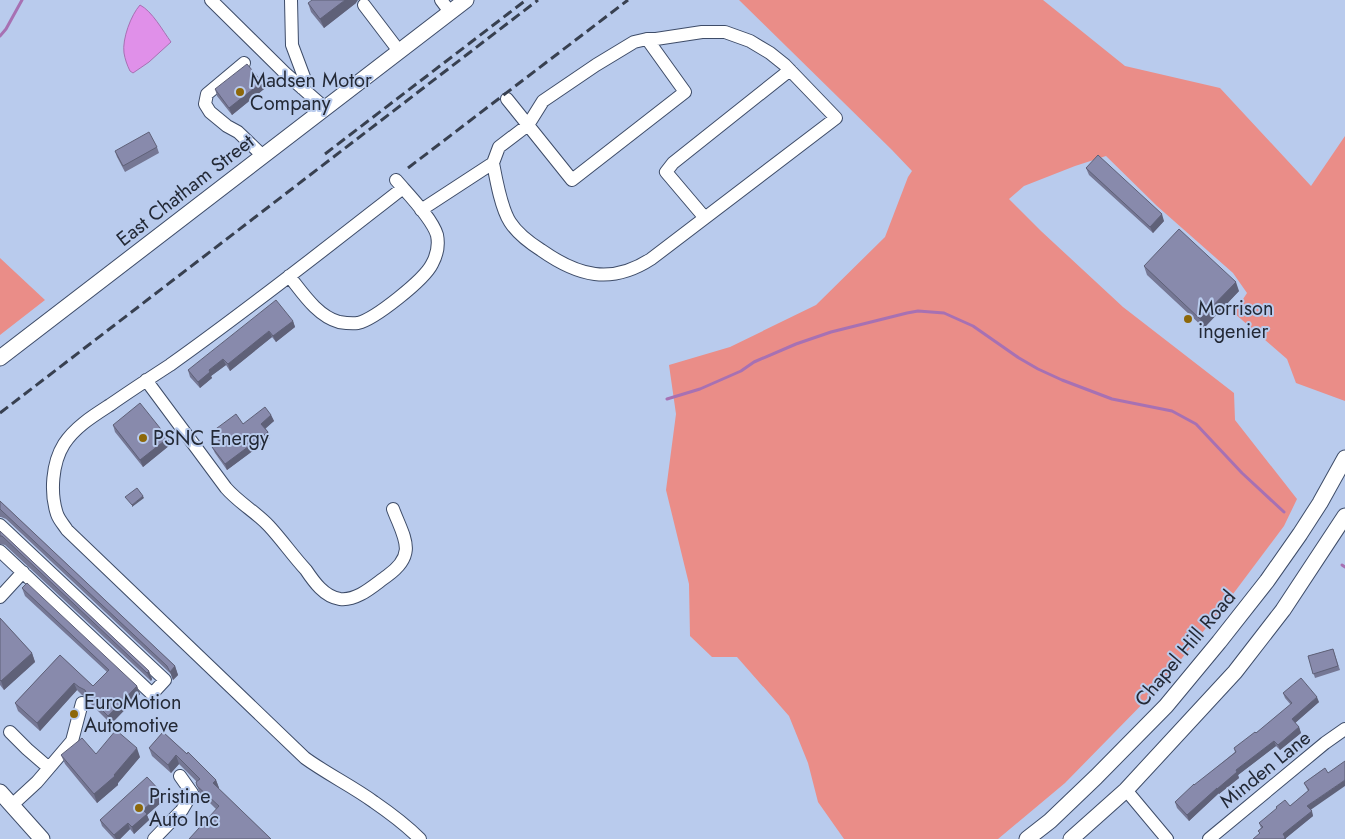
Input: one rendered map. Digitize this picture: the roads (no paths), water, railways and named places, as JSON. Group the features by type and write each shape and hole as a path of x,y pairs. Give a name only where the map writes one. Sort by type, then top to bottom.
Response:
{"main road":[{"name":"East Chatham Street","path":"0,358 466,0"},
{"name":"Chapel Hill Road","path":"1027,839 1050,821 1166,706 1213,650 1267,581 1300,534 1345,458"},
{"path":"1071,839 1126,790 1235,672 1283,610 1345,516"},
{"path":"5,801 42,839"}],"street":[{"path":"211,0 285,74 325,108"},
{"path":"291,0 292,45 304,78 302,88"},
{"path":"441,0 450,12"},
{"path":"364,5 399,52"},
{"path":"702,32 725,32 750,41 770,53 790,70 836,118 640,266 618,274 601,275 586,273 551,258 534,246 517,231 506,215 493,163 499,147 528,125 543,101 634,42 702,32"},
{"path":"507,99 572,180 685,92 647,39"},
{"path":"244,64 208,94 205,104 210,112 227,126 238,132 263,156"},
{"path":"705,218 666,172 673,163 790,70"},
{"path":"422,210 493,163"},
{"path":"288,276 317,310 330,319 347,323 367,320 422,277 434,261 436,255 438,242 436,232 422,210 399,184 288,276 170,364 76,429 63,445 56,463 53,482 55,505 58,516 67,530 305,758 373,801 398,819 420,839"},
{"path":"146,380 226,488 240,503 260,516 321,589 332,596 340,599 350,599 361,594 399,566 405,558 405,541 393,509"},
{"path":"0,525 165,680 152,694 0,551"},
{"path":"0,597 23,572"},
{"path":"5,801 37,782 72,741 82,703"},
{"name":"Minden Lane","path":"1209,839 1345,729"},
{"path":"10,732 49,768"},
{"path":"154,839 182,810 192,793 180,776"},
{"path":"1126,790 1167,839"}],"waterway":[{"path":"0,36 22,0"},
{"path":"667,399 700,389 741,371 754,362 796,344 831,332 918,311 944,313 973,326 1019,358 1062,380 1112,399 1172,411 1196,424 1242,473 1284,512"}],"railway":[{"path":"325,154 526,0"},
{"path":"0,413 538,0"},
{"path":"408,168 628,0"}],"place":[{"name":"Madsen Motor Company","path":"240,92"},
{"name":"Morrison ingenier","path":"1188,319"},
{"name":"PSNC Energy","path":"143,438"},
{"name":"EuroMotion Automotive","path":"74,714"},
{"name":"Pristine Auto Inc","path":"139,808"}]}
